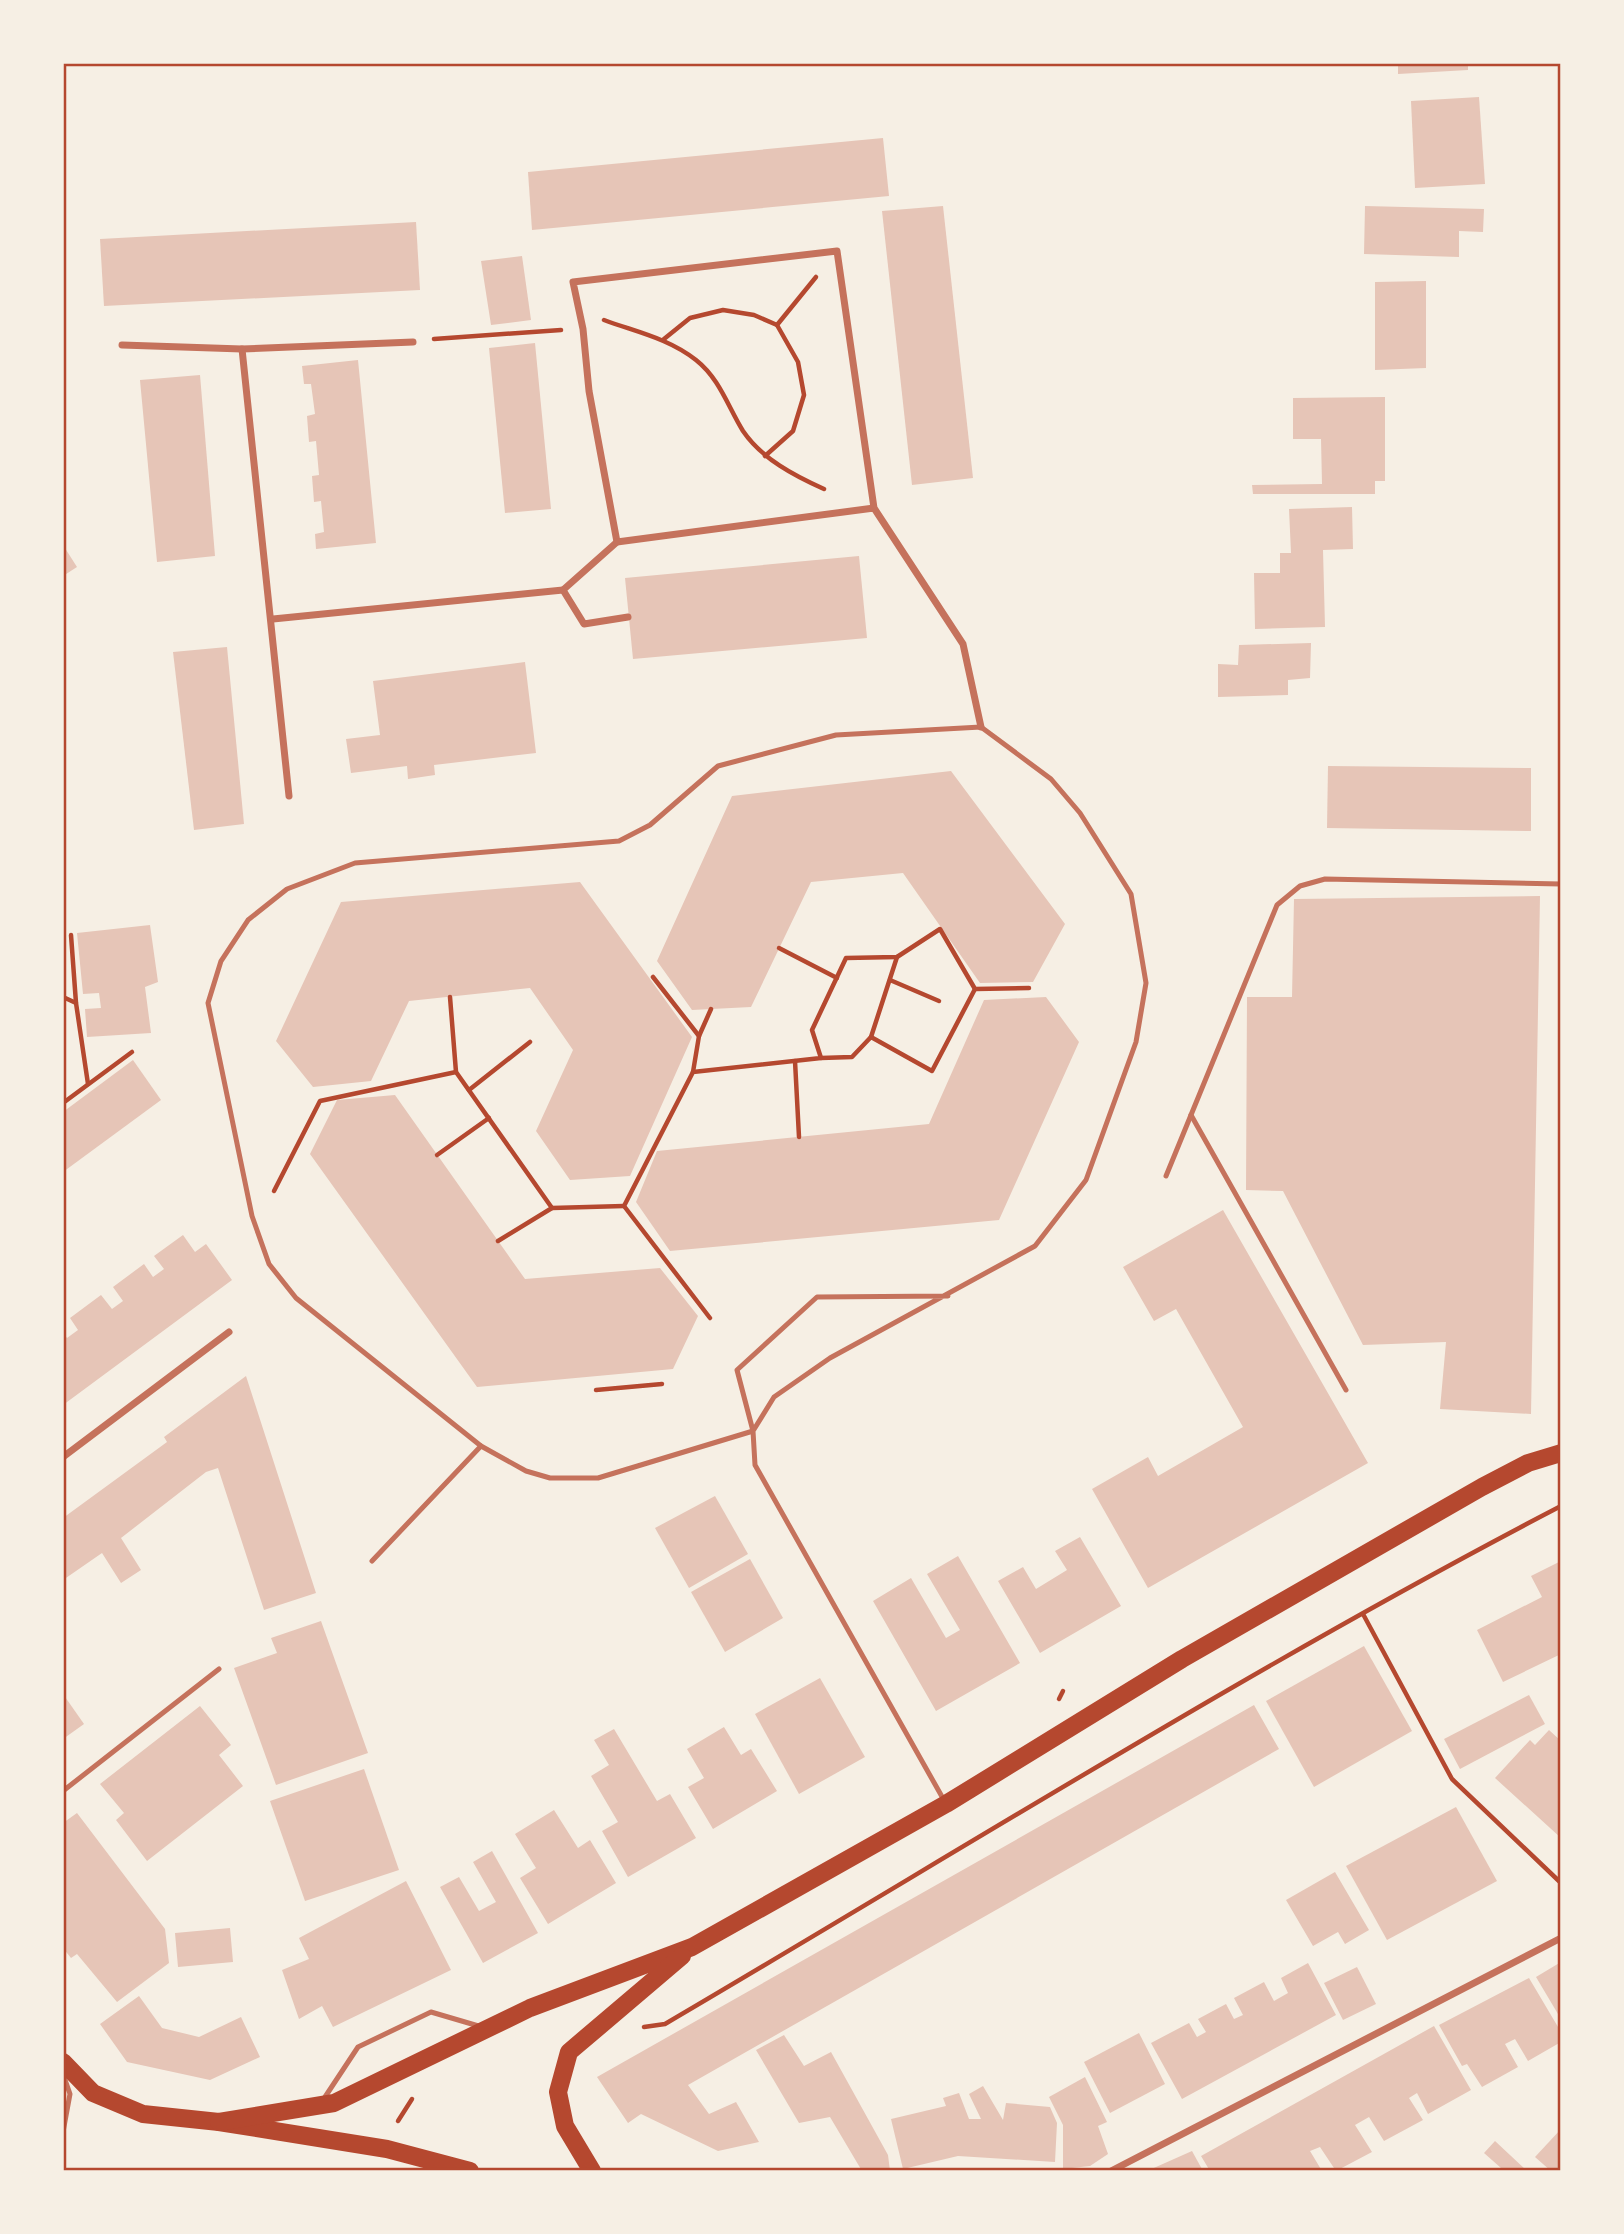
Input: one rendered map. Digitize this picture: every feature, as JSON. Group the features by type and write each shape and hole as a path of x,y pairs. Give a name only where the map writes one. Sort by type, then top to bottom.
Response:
{"main road":[{"path":"219,2122 334,2103 530,2008 692,1947 946,1804 1182,1659 1470,1493 1528,1463 1561,1453"},
{"path":"592,2171 565,2126 558,2092 569,2052 692,1947"},
{"path":"63,2062 93,2093 143,2114 219,2122 387,2150 470,2171"}],"street":[{"path":"617,542 589,391 583,329 573,282 837,251 874,508 963,644 981,727"},
{"path":"122,345 242,349 413,342"},
{"path":"242,349 289,796"},
{"path":"272,619 563,590 617,542 874,508"},
{"path":"563,590 584,624 628,617"},
{"path":"63,1457 229,1332"},
{"path":"1111,2171 1561,1938"}],"lane":[{"path":"981,727 1051,779 1080,813 1130,894 1146,983 1136,1042 1086,1180 1035,1246 948,1297 819,1366 774,1397 753,1431 598,1478 550,1478 526,1471 481,1446 296,1298 269,1264 252,1216 208,1003 220,961 248,920 287,889 355,863 619,841 650,825 718,766 836,735 981,727"},
{"path":"1166,1176 1277,905 1300,886 1325,879 1561,884"},
{"path":"1191,1115 1346,1390"},
{"path":"946,1804 755,1465 753,1431 737,1370 817,1297 948,1297"},
{"path":"372,1561 481,1446"},
{"path":"63,1791 219,1669"},
{"path":"320,2105 358,2047 431,2012 485,2028"},
{"path":"63,2074 70,2094 63,2132"}],"path":[{"path":"777,325 837,251"},
{"path":"664,339 690,318 723,310 754,315 777,325 799,362 804,395 793,431 765,456"},
{"path":"580,311 664,339 698,361 726,394 744,431 765,456 803,480 830,492 844,513"},
{"path":"413,342 583,329"},
{"path":"821,1058 811,1030 846,958 897,957 940,929 975,989"},
{"path":"71,935 76,1003 88,1084"},
{"path":"779,948 836,978"},
{"path":"693,1072 852,1057 870,1037 897,957"},
{"path":"653,977 699,1036"},
{"path":"890,979 939,1001"},
{"path":"975,989 1029,988"},
{"path":"870,1037 932,1071 975,989"},
{"path":"450,997 456,1072 552,1208"},
{"path":"63,998 76,1003"},
{"path":"624,1206 693,1072 699,1036 711,1009"},
{"path":"469,1090 530,1042"},
{"path":"63,1103 132,1052"},
{"path":"795,1061 800,1137"},
{"path":"275,1191 320,1101 456,1072"},
{"path":"437,1155 489,1118"},
{"path":"498,1241 552,1208 624,1206"},
{"path":"624,1206 710,1318"},
{"path":"596,1390 662,1384"},
{"path":"633,2028 665,2024 1098,1764 1561,1506"},
{"path":"1363,1614 1452,1779 1561,1883"},
{"path":"393,2130 411,2100"}],"building":[{"path":"1398,63 1468,63 1468,70 1398,74"},
{"path":"1479,97 1485,184 1415,188 1411,101"},
{"path":"883,138 889,196 532,230 528,172"},
{"path":"943,206 973,478 912,485 882,211"},
{"path":"1365,206 1484,209 1483,232 1459,231 1459,257 1364,254"},
{"path":"416,222 420,290 104,306 100,239"},
{"path":"522,256 531,320 491,325 481,261"},
{"path":"1426,281 1426,368 1375,370 1375,282"},
{"path":"535,343 551,509 505,513 489,348"},
{"path":"358,360 376,543 316,549 315,534 324,532 321,501 314,502 312,476 319,475 316,441 309,442 307,416 315,414 311,384 304,384 302,366"},
{"path":"200,375 215,556 157,562 140,380"},
{"path":"1385,397 1385,481 1375,481 1375,494 1253,494 1252,485 1322,484 1321,439 1293,439 1293,398"},
{"path":"1352,507 1353,549 1323,550 1325,627 1255,629 1254,573 1280,573 1280,553 1291,553 1289,509"},
{"path":"63,545 77,567 63,576"},
{"path":"859,556 867,638 633,659 625,578"},
{"path":"1311,643 1310,678 1288,680 1288,695 1218,697 1218,664 1238,665 1239,645"},
{"path":"227,647 244,824 194,830 173,652"},
{"path":"525,662 536,753 434,765 435,775 408,779 407,766 351,773 346,739 380,735 373,681"},
{"path":"1328,766 1531,768 1531,831 1327,828"},
{"path":"951,771 1065,924 1033,982 980,983 903,873 811,882 751,1007 692,1010 657,961 732,796"},
{"path":"580,882 692,1037 630,1176 570,1180 536,1131 573,1050 530,988 409,1001 371,1081 313,1087 276,1041 341,902"},
{"path":"1540,896 1531,1414 1440,1409 1446,1342 1363,1345 1283,1191 1246,1190 1247,997 1292,997 1294,899"},
{"path":"150,925 158,982 145,987 151,1033 87,1037 85,1009 101,1008 99,993 83,994 77,933"},
{"path":"1046,997 1079,1042 999,1220 670,1251 636,1202 657,1151 929,1124 984,1000"},
{"path":"133,1060 161,1100 63,1172 63,1112"},
{"path":"395,1095 525,1279 660,1268 698,1316 673,1369 477,1387 310,1154 337,1100"},
{"path":"1223,1210 1368,1463 1148,1588 1092,1489 1148,1457 1158,1476 1243,1427 1176,1309 1154,1321 1123,1267"},
{"path":"183,1235 195,1252 206,1244 232,1280 63,1405 63,1333 67,1338 78,1330 70,1318 101,1295 112,1309 123,1301 113,1287 144,1264 153,1277 164,1269 154,1256"},
{"path":"246,1376 316,1593 264,1610 218,1468 206,1472 121,1538 141,1570 121,1583 102,1553 63,1580 63,1518 167,1442 164,1437"},
{"path":"715,1496 748,1554 689,1588 655,1528"},
{"path":"1080,1537 1121,1606 1040,1653 998,1581 1023,1567 1036,1589 1067,1570 1055,1551"},
{"path":"958,1556 1020,1663 936,1711 873,1601 911,1578 946,1638 960,1630 927,1574"},
{"path":"750,1559 783,1618 725,1652 691,1592"},
{"path":"1561,1561 1561,1654 1503,1682 1477,1630 1542,1597 1531,1576"},
{"path":"321,1621 368,1753 276,1785 234,1668 277,1653 271,1638"},
{"path":"1364,1646 1412,1731 1314,1787 1266,1701"},
{"path":"820,1678 865,1757 799,1794 755,1714"},
{"path":"63,1694 84,1724 63,1739"},
{"path":"1529,1695 1545,1724 1460,1769 1444,1739"},
{"path":"1254,1705 1279,1749 688,2085 709,2114 736,2102 759,2142 718,2151 641,2114 628,2123 597,2077"},
{"path":"200,1706 231,1745 219,1755 243,1786 147,1861 116,1820 124,1813 100,1784"},
{"path":"724,1727 741,1755 751,1749 777,1791 713,1829 688,1787 704,1778 687,1749"},
{"path":"614,1729 657,1801 670,1794 696,1838 628,1877 602,1831 618,1822 591,1776 609,1765 594,1740"},
{"path":"1549,1730 1561,1741 1561,1768 1558,1772 1561,1775 1561,1838 1495,1778 1530,1740 1535,1745"},
{"path":"364,1769 399,1870 305,1901 270,1801"},
{"path":"1456,1807 1497,1881 1387,1940 1346,1866"},
{"path":"554,1810 578,1848 590,1840 616,1883 548,1924 520,1878 536,1868 515,1834"},
{"path":"77,1813 165,1929 169,1963 117,2002 77,1954 71,1958 63,1948 63,1823"},
{"path":"492,1851 538,1933 483,1963 440,1887 459,1877 479,1911 496,1902 473,1862"},
{"path":"1335,1872 1369,1930 1345,1944 1338,1932 1313,1946 1286,1900"},
{"path":"406,1881 451,1970 333,2027 322,2006 299,2019 282,1970 309,1959 299,1938"},
{"path":"230,1928 233,1962 178,1967 175,1933"},
{"path":"1561,1962 1561,2012 1558,2014 1536,1977"},
{"path":"1308,1963 1336,2015 1182,2099 1151,2043 1189,2023 1197,2037 1206,2032 1198,2019 1226,2004 1234,2019 1243,2015 1234,1998 1264,1982 1274,2001 1288,1993 1281,1978"},
{"path":"1357,1967 1376,2004 1343,2020 1324,1983"},
{"path":"1529,1978 1561,2032 1561,2042 1528,2061 1515,2039 1505,2044 1518,2067 1482,2087 1467,2064 1462,2066 1439,2025"},
{"path":"139,1996 162,2028 199,2037 241,2017 260,2057 210,2080 127,2062 100,2024"},
{"path":"1434,2026 1471,2090 1428,2114 1417,2093 1409,2098 1423,2120 1384,2141 1369,2117 1355,2125 1372,2152 1336,2171 1320,2147 1310,2151 1322,2171 1210,2171 1201,2156"},
{"path":"1139,2033 1165,2084 1110,2113 1084,2062"},
{"path":"784,2035 804,2066 831,2052 888,2155 890,2171 862,2171 830,2117 799,2123 756,2050"},
{"path":"1085,2077 1107,2122 1098,2126 1108,2154 1090,2166 1063,2169 1063,2125 1049,2097"},
{"path":"983,2086 1003,2120 1006,2103 1050,2107 1057,2123 1055,2162 958,2156 903,2169 891,2119 946,2106 943,2098 959,2093 969,2119 981,2119 969,2094"},
{"path":"1561,2129 1561,2171 1551,2171 1535,2157"},
{"path":"1495,2141 1527,2171 1499,2171 1501,2168 1484,2153"},
{"path":"1192,2151 1203,2171 1147,2171"}]}
